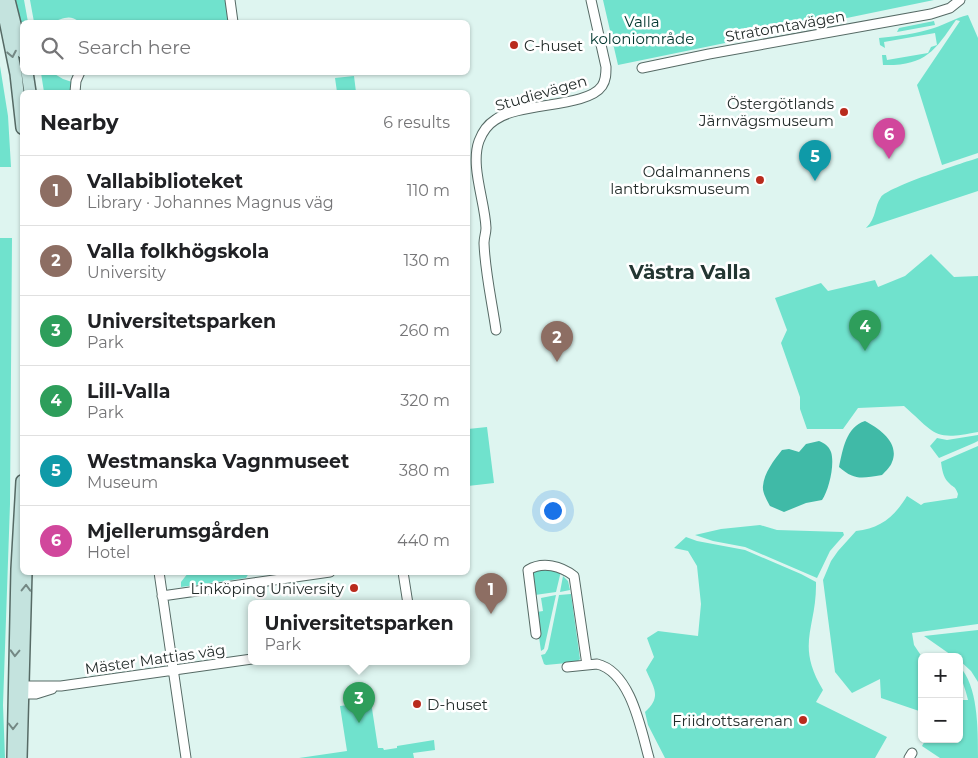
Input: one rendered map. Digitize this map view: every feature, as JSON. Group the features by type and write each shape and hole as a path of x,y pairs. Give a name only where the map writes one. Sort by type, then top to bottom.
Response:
{"main road":[{"path":"1,0 16,74 20,110"},
{"path":"9,0 20,44"},
{"path":"27,75 30,90"},
{"path":"20,516 17,569 21,758"},
{"path":"13,758 26,575"}],"street":[{"path":"230,0 233,20"},
{"name":"Studievägen","path":"496,330 485,254 484,240 486,229 477,166 477,148 485,130 493,121 500,117 513,112 586,97 602,86 605,81 606,67 590,0"},
{"name":"Stratomtavägen","path":"642,68 930,14 950,8 960,0"},
{"path":"75,90 79,75"},
{"path":"536,634 528,570 538,566 558,567 574,576 587,665"},
{"path":"159,575 186,758"},
{"path":"162,596 309,575"},
{"path":"403,575 407,600"},
{"name":"Mäster Mattias väg","path":"19,690 36,694 62,686 248,660"},
{"path":"567,668 601,665 617,677 629,694 650,758"}],"green space":[{"path":"14,0 24,0 28,20 20,20 20,25"},
{"path":"30,0 226,0 229,20 76,20 65,18 59,20 34,20"},
{"name":"Valla koloniområde","path":"603,0 934,0 618,65"},
{"path":"968,15 978,38 978,153 942,165 917,85 960,21 956,20 941,41 934,49 927,55 909,63 883,65 882,55 886,55 887,60 928,53 931,47 937,45 935,33 884,42 885,48 880,45 879,38 927,30"},
{"path":"934,21 935,25 897,32 899,28"},
{"path":"0,66 8,116 11,167 0,167"},
{"path":"41,75 56,75 72,82 71,90 44,90"},
{"path":"354,76 356,90 337,90 335,78"},
{"path":"978,158 978,191 866,228 872,220 881,197 887,193 897,187"},
{"path":"0,238 12,238 10,504 3,705 5,758 0,758"},
{"path":"931,254 954,277 978,276 978,432 952,436 936,433 904,406 858,408 843,429 807,429 800,409 800,397 781,343 787,330 775,298 821,283 828,291 875,280 878,287 905,276"},
{"path":"487,427 494,483 470,486 470,429"},
{"path":"978,435 978,441 939,458 930,446 937,438 947,440"},
{"path":"978,446 978,624 912,633 914,645 919,653 918,711 881,698 880,679 852,693 835,672 823,580 831,561 856,531 872,528 886,520 897,510 907,496 921,505 957,498 956,489 946,480 941,462"},
{"path":"760,525 777,530 843,532 844,535 830,551 817,578 745,547 713,541 695,535 721,529"},
{"path":"686,537 697,541 745,550 816,582 809,648 810,660 823,690 816,702 887,737 875,758 665,758 648,725 645,712 655,697 654,687 646,670 654,657 647,638 658,631 698,636 701,604 697,566 688,551 674,548"},
{"path":"541,568 561,571 556,592 535,595 532,574"},
{"path":"186,575 248,575 246,578 181,587 181,582"},
{"path":"563,576 568,581 570,590 560,592"},
{"path":"571,594 580,659 577,662 546,665 541,655 545,654 548,649 559,595"},
{"path":"556,595 544,649 541,651 537,612 543,611 541,598"},
{"path":"978,630 978,682 971,671 963,664 963,653 948,653 924,636"},
{"path":"963,671 970,684 976,708 978,758 940,758 922,746 924,743 963,743 963,700 968,700 963,683"},
{"path":"371,702 378,748 383,748 384,750 434,740 435,750 413,753 414,758 299,758 347,751 340,706"}],"shaded area":[{"path":"865,421 887,437 893,449 894,455 891,465 882,475 859,477 850,475 839,467 849,433 853,428"},
{"path":"819,441 829,448 832,457 831,477 822,500 806,503 784,512 770,506 764,493 764,481 767,472 782,450 789,449 799,452 806,444"}],"place":[{"name":"C-huset","path":"514,45"},
{"name":"Östergötlands Järnvägsmuseum","path":"844,112"},
{"name":"Mjellerumsgården","path":"889,159"},
{"name":"Odalmannens lantbruksmuseum","path":"760,180"},
{"name":"Westmanska Vagnmuseet","path":"815,181"},
{"name":"Lill-Valla","path":"865,351"},
{"name":"Valla folkhögskola","path":"557,362"},
{"name":"Linköping University","path":"354,588"},
{"name":"Vallabiblioteket","path":"491,614"},
{"name":"D-huset","path":"417,704"},
{"name":"Friidrottsarenan","path":"803,720"},
{"name":"Universitetsparken","path":"359,723"}],"district":[{"name":"Västra Valla","path":"690,272"}]}
